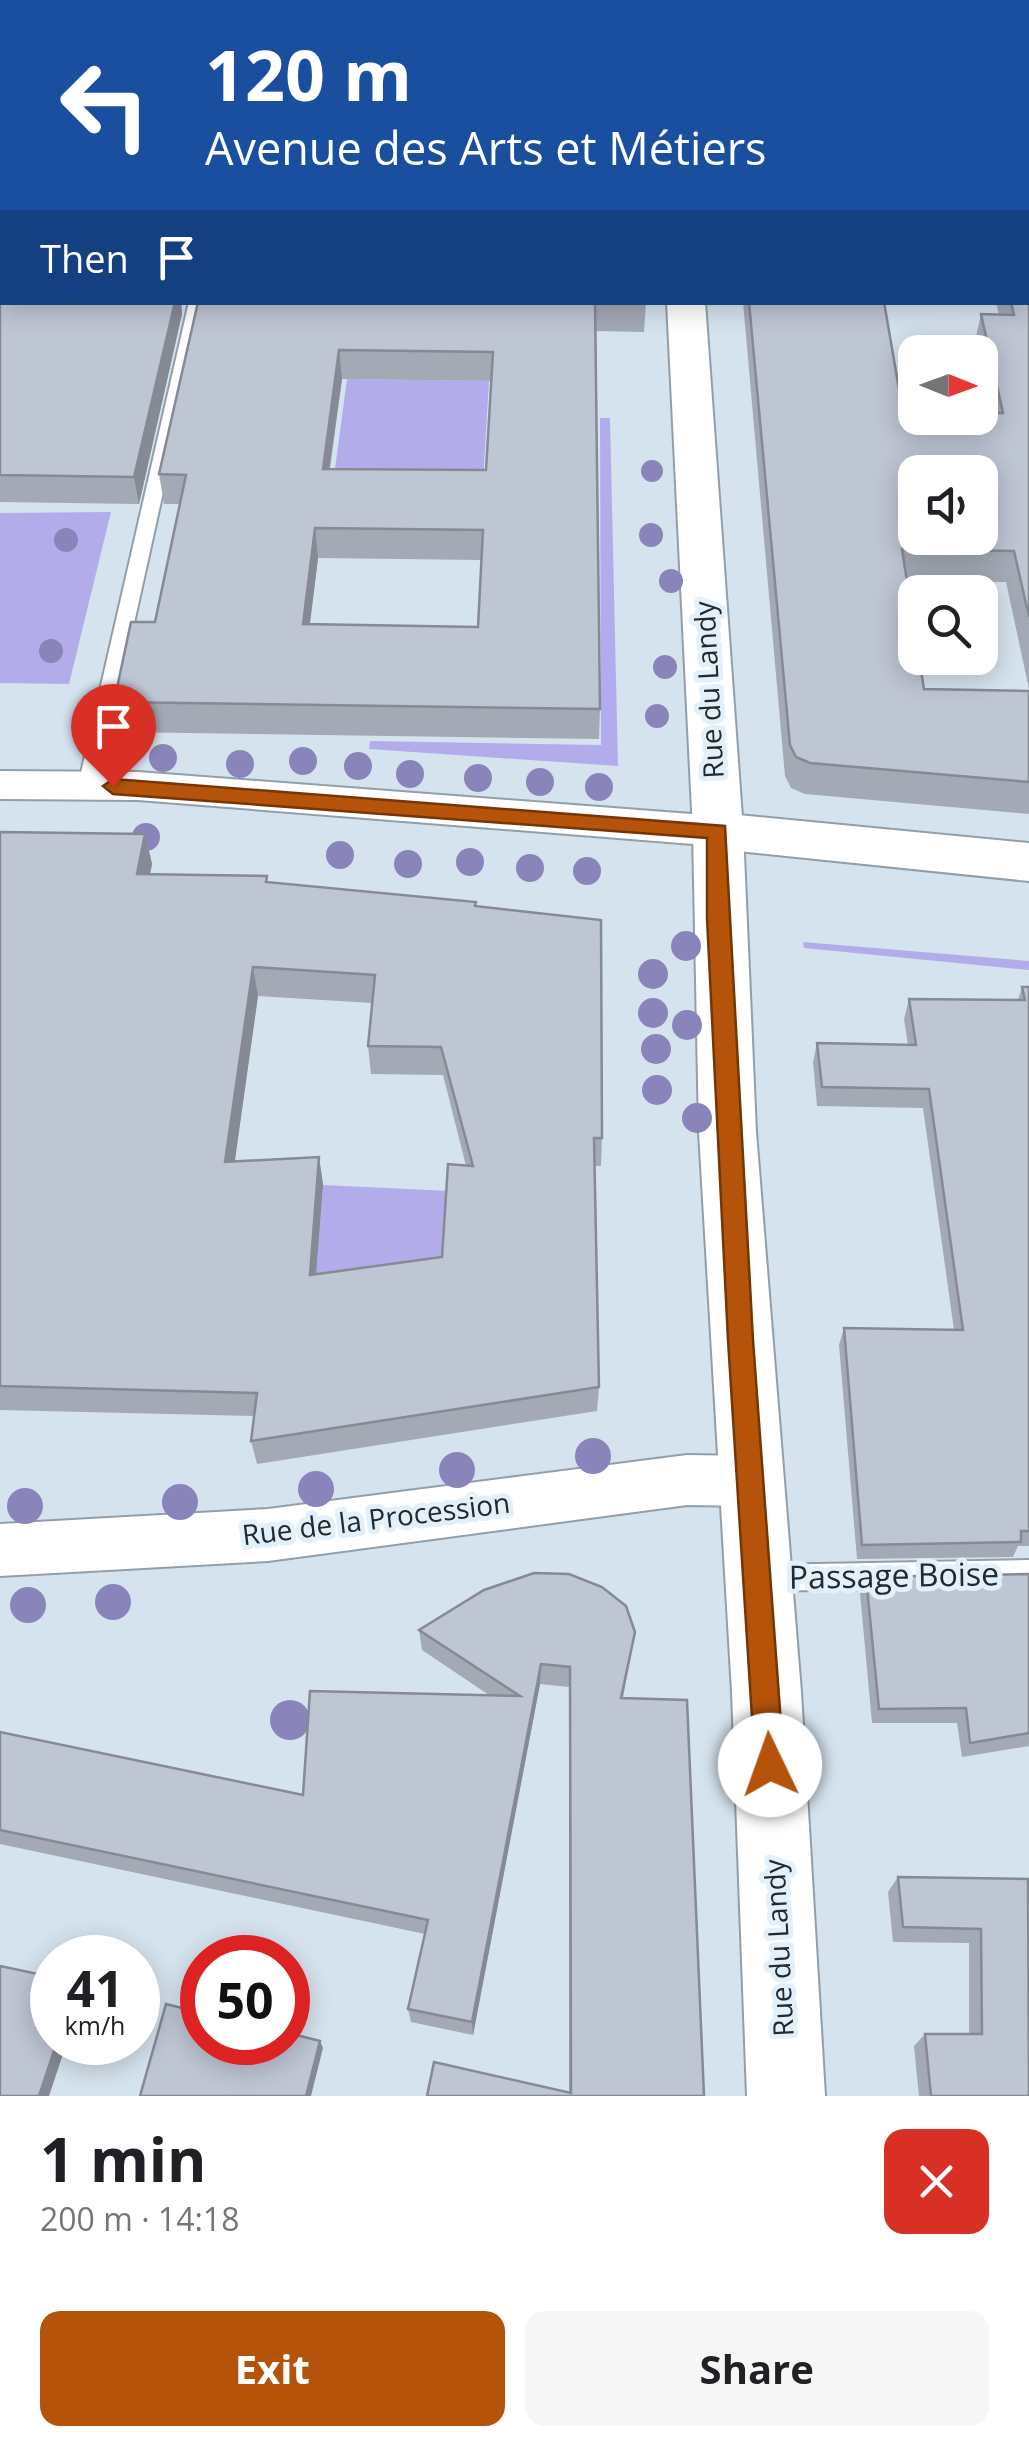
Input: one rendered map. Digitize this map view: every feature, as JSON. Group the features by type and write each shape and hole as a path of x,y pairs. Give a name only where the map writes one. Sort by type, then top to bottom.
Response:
{"main road":[{"name":"Rue du Landy","path":"686,305 786,2096"},
{"path":"718,832 1029,862"}],"street":[{"path":"0,785 138,786 718,832"},
{"name":"Rue de la Procession","path":"0,1550 268,1535 687,1480 751,1481"}],"lane":[{"path":"88,786 196,305"},
{"name":"Passage Boise","path":"758,1578 1029,1573"}],"shaded area":[{"path":"347,379 489,381 482,500 331,499"},
{"path":"600,418 610,418 618,766 369,749 370,741 601,745"},
{"path":"111,512 69,684 0,683 0,513"},
{"path":"803,942 1029,961 1029,970 804,948"},
{"path":"323,1185 450,1191 444,1283 314,1301"}],"building":[{"path":"0,305 174,305 134,477 0,475"},
{"path":"197,305 595,305 600,709 114,702 131,622 155,622 186,475 159,474","holes":["339,350 493,352 486,470 323,469","315,528 483,530 478,627 303,624"]},
{"path":"749,305 885,305 898,383 898,435 998,435 998,413 1003,413 998,390 998,335 986,335 981,314 1014,315 1012,305 1029,305 1029,617 1014,551 998,551 998,455 898,455 898,555 903,555 906,575 898,575 898,675 922,675 924,689 1029,691 1029,782 810,763 796,757 790,745"},
{"path":"0,832 145,834 137,874 267,876 266,882 476,902 475,906 601,920 602,1138 594,1138 599,1387 251,1441 257,1393 0,1386","holes":["253,967 375,975 368,1046 441,1047 473,1166 448,1164 442,1257 310,1275 319,1157 225,1162"]},
{"path":"1022,987 1029,987 1029,1531 1021,1531 1021,1542 862,1545 844,1328 963,1330 929,1089 822,1087 817,1043 916,1045 909,999 1025,1000"},
{"path":"534,1573 569,1574 602,1587 626,1606 635,1632 621,1698 687,1700 704,2096 427,2096 434,2062 571,2093 570,1667 541,1664 472,2022 408,2009 428,1920 0,1830 0,1732 303,1795 310,1691 520,1696 419,1630 484,1590"},
{"path":"1029,1574 1029,1733 970,1743 966,1708 879,1709 866,1577"},
{"path":"898,1877 1028,1879 1029,2096 931,2096 925,2034 982,2034 981,1929 903,1927"},
{"path":"0,1966 30,1972 30,2065 49,2065 39,2096 0,2096"},
{"path":"166,2004 180,2008 180,2065 310,2065 310,2038 320,2041 306,2096 140,2096 149,2065 160,2065 160,2025"}],"route":[{"path":"113,786 718,832 718,918 740,1340 770,1765"}]}
